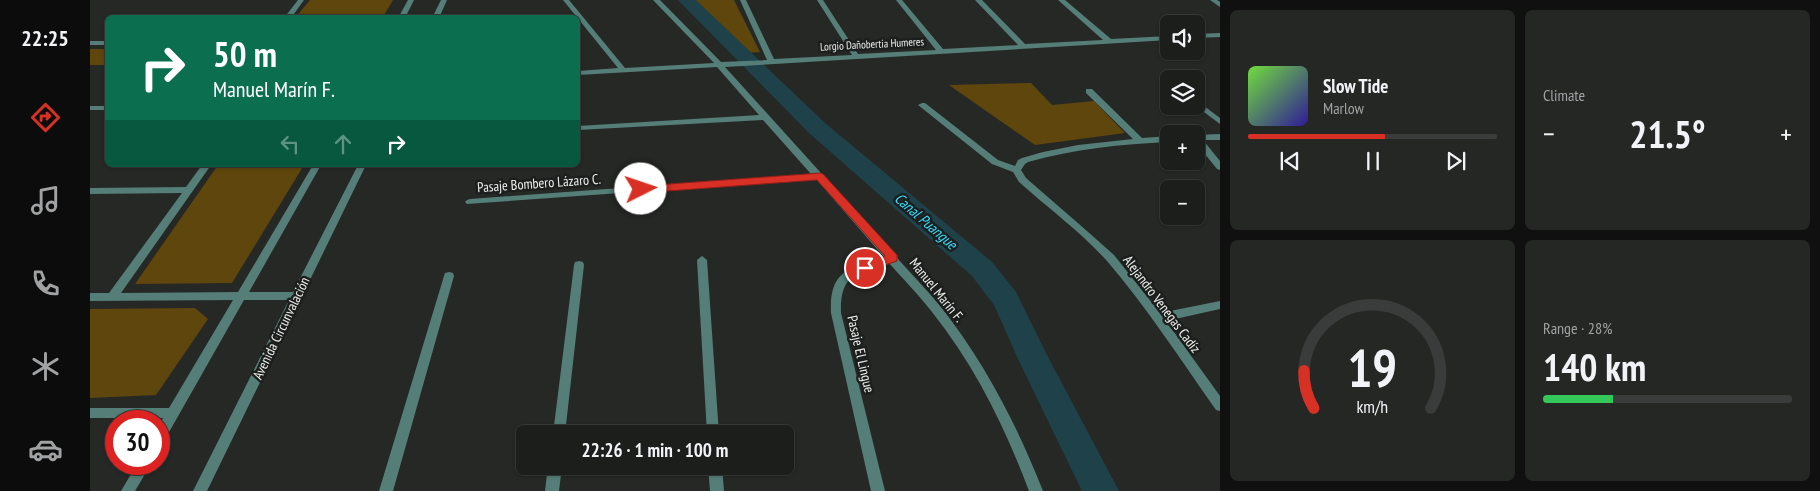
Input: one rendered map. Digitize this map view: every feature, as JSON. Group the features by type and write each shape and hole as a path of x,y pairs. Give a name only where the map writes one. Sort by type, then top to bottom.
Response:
{"street":[{"path":"289,15 301,0"},
{"path":"403,15 411,0"},
{"path":"436,15 444,0"},
{"path":"566,0 578,15"},
{"name":"Manuel Marín F.","path":"656,0 720,65 893,258 936,309 980,371 1017,441 1036,491"},
{"path":"743,0 771,61"},
{"path":"820,0 856,56"},
{"path":"899,0 941,51"},
{"path":"978,0 1023,46"},
{"path":"1061,0 1109,41"},
{"path":"1212,0 1220,5"},
{"path":"580,17 623,70"},
{"path":"1205,36 1220,35"},
{"name":"Lorgio Dañobertia Humeres","path":"580,73 1160,38"},
{"path":"90,43 105,43"},
{"path":"1089,91 1140,140"},
{"path":"922,105 995,162 1017,170 1018,166 1025,160 1061,150 1160,139"},
{"path":"90,108 105,108"},
{"path":"1205,110 1220,122"},
{"path":"580,128 766,117"},
{"path":"1205,138 1220,137"},
{"path":"1205,149 1220,167"},
{"path":"112,297 206,167"},
{"path":"170,418 316,167"},
{"name":"Avenida Circunvalación","path":"200,491 361,167"},
{"name":"Alejandro Venegas Cadíz","path":"1017,170 1018,175 1027,186 1056,208 1110,258 1158,318 1220,406"},
{"name":"Pasaje Bombero Lázaro C.","path":"470,202 820,176"},
{"path":"90,191 189,190"},
{"name":"Pasaje El Lingue","path":"878,491 836,313 834,292 839,282 851,272 893,258"},
{"path":"702,260 712,425"},
{"path":"560,425 579,264"},
{"path":"386,491 449,276"},
{"path":"90,297 297,296"},
{"path":"1158,318 1220,305"},
{"path":"90,413 173,413"},
{"path":"128,491 137,475"},
{"path":"552,491 554,475"},
{"path":"716,475 717,491"}],"shaded area":[{"path":"310,0 393,0 384,15 298,15"},
{"path":"692,0 734,0 760,52 746,53"},
{"path":"90,49 105,49 105,65 90,65"},
{"path":"1031,83 1052,105 1094,101 1125,133 1035,145 949,85"},
{"path":"217,167 303,167 232,283 135,284"},
{"path":"195,308 208,319 156,395 90,398 90,309"}],"waterway":[{"name":"Canal Puangue","path":"686,0 817,128 861,167 920,214 982,269 1006,300 1034,361 1101,491"}],"route":[{"path":"641,189 820,176 893,258 865,268"}]}
